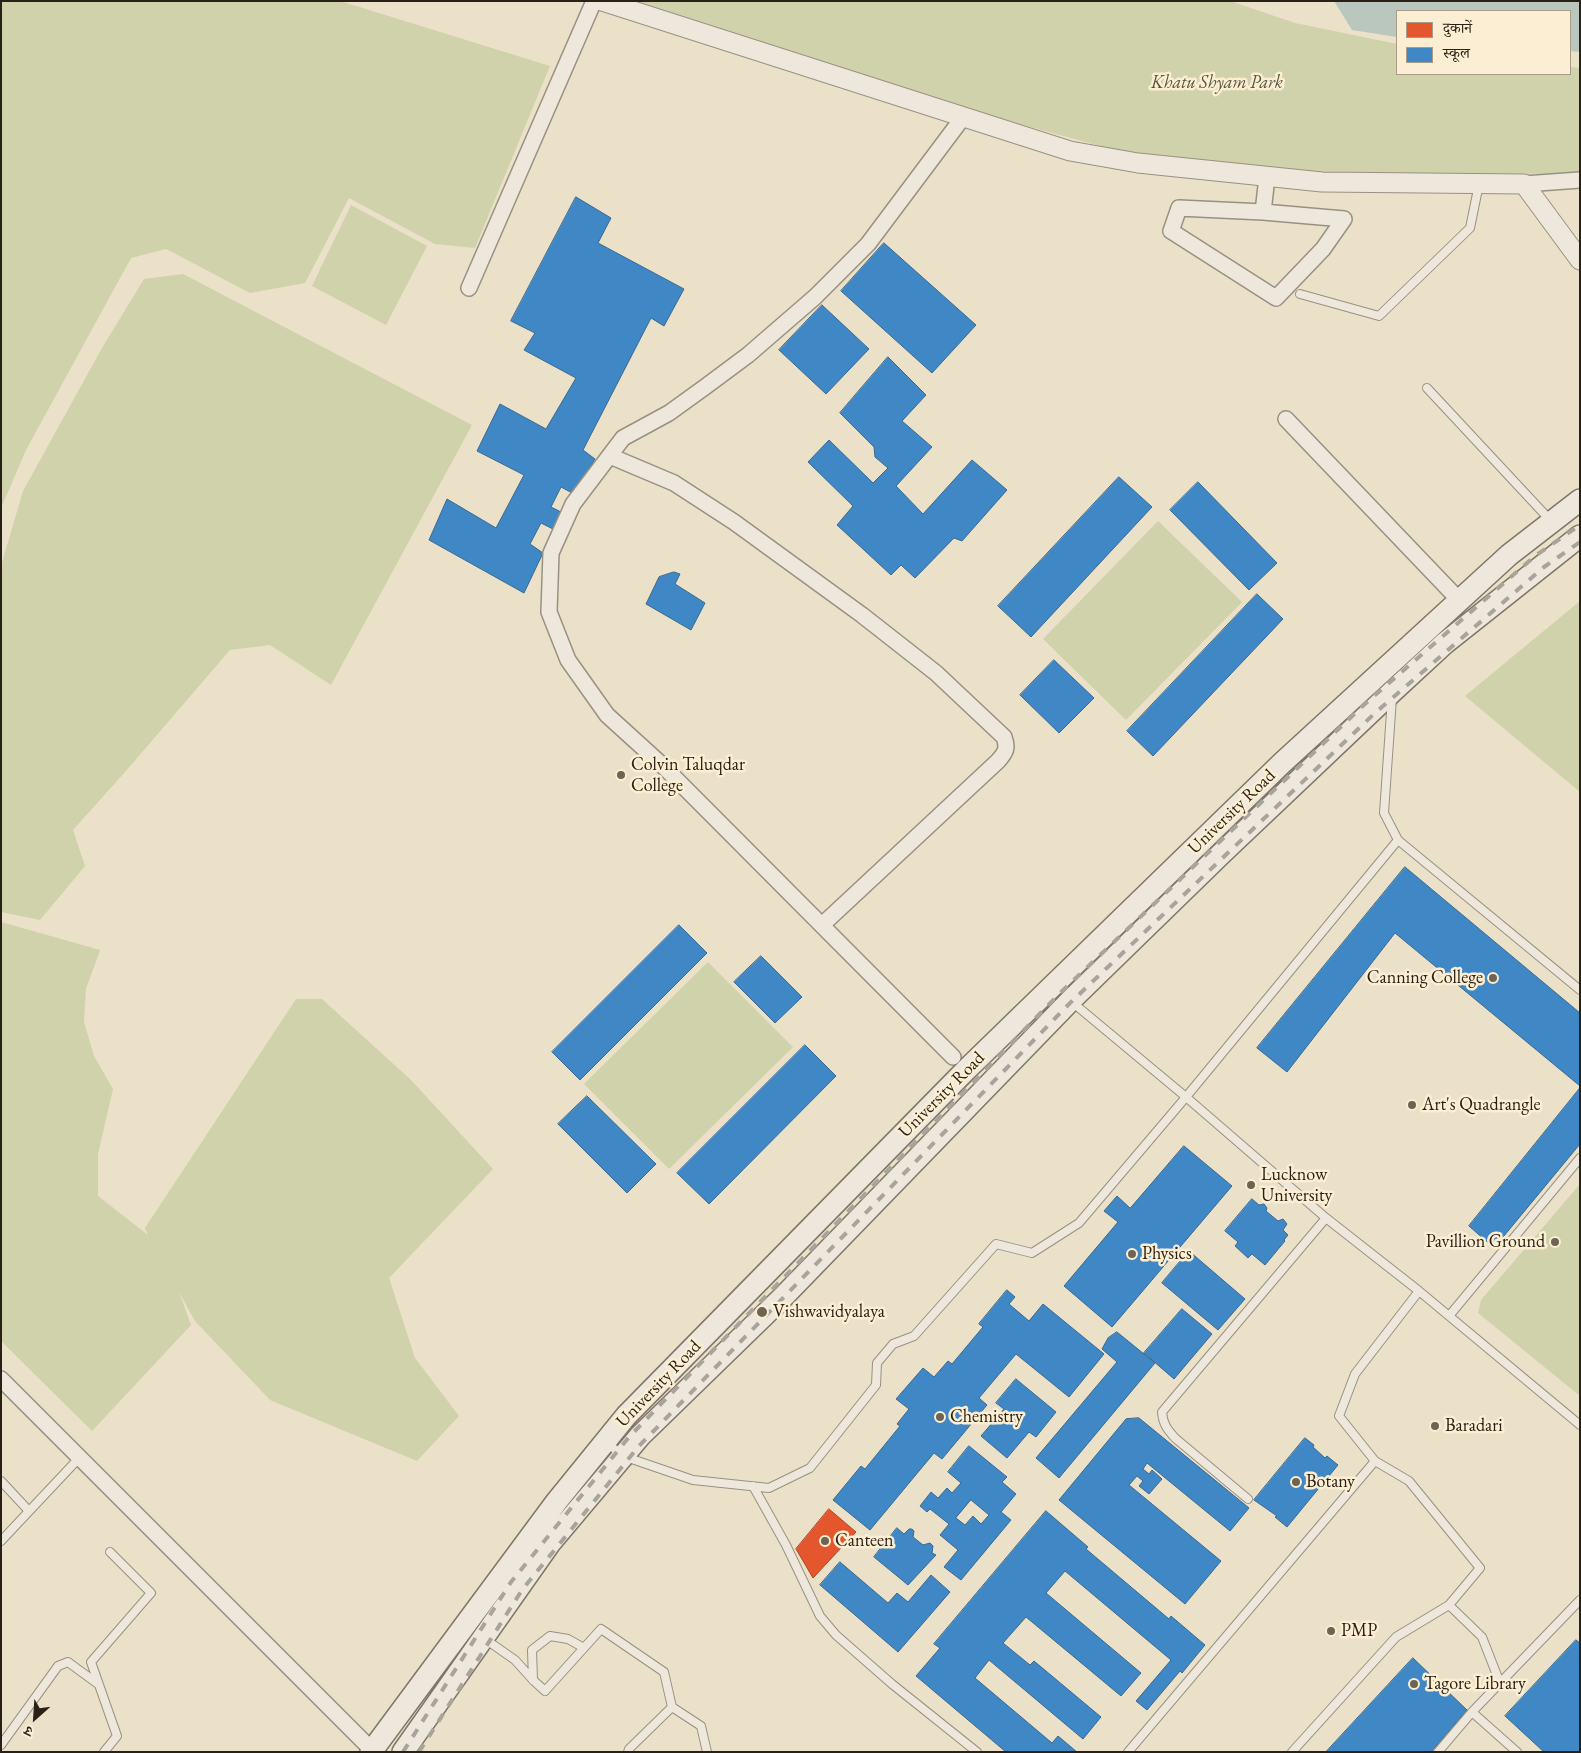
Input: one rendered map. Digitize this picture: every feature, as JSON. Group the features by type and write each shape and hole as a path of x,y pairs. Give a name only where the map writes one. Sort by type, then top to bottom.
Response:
{"main road":[{"name":"University Road","path":"373,1751 557,1501 626,1416 960,1064 1282,763 1460,600 1510,555 1580,500"},
{"name":"University Road","path":"403,1752 550,1543 640,1436 783,1297 1070,1000 1399,685 1445,643 1580,536"},
{"path":"1391,664 1399,685"}],"street":[{"path":"469,288 594,1"},
{"path":"602,1 1070,151 1138,163 1322,182 1480,182 1524,184 1580,180"},
{"path":"960,1064 662,765 607,715 568,660 549,612 552,554 573,504 623,438 670,413 706,387 748,355 815,297 868,244 964,116"},
{"path":"1263,212 1267,177"},
{"path":"1524,184 1580,260"},
{"path":"1179,208 1263,212 1344,219 1323,249 1276,298 1171,231 1179,208"},
{"path":"1286,419 1460,600"},
{"path":"610,456 674,483 734,522 862,615 936,673 1004,737 1007,746 1005,753 998,761 822,926"},
{"path":"1,1379 373,1751"}],"lane":[{"path":"1300,294 1379,316 1470,228 1480,182"},
{"path":"1427,388 1551,522"},
{"path":"1399,685 1384,813 1398,840 1580,990"},
{"path":"605,1441 623,1456 693,1480 769,1488 810,1468 876,1385 877,1363 893,1344 914,1336 996,1244 1032,1253 1078,1223 1186,1097 1398,840"},
{"path":"1070,1000 1326,1218 1419,1291 1580,1425"},
{"path":"1449,1316 1580,1158"},
{"path":"1248,1499 1174,1438 1162,1420 1162,1412 1326,1218"},
{"path":"1292,1752 1396,1637 1449,1605 1480,1568 1409,1481 1375,1460 1339,1416 1354,1374 1419,1291"},
{"path":"1,1541 80,1457"},
{"path":"1128,1752 1375,1460"},
{"path":"1,1481 29,1511"},
{"path":"753,1486 786,1545 820,1616 836,1635 892,1684 977,1752"},
{"path":"104,1752 117,1736 91,1662 151,1593 110,1552"},
{"path":"1438,1752 1472,1712 1580,1600"},
{"path":"1449,1605 1482,1637 1500,1684"},
{"path":"484,1638 514,1660 546,1691 601,1629 664,1672 672,1707 701,1726 708,1752"},
{"path":"533,1680 532,1650 550,1636 568,1639 584,1648"},
{"path":"1,1745 58,1666 68,1662 98,1684"},
{"path":"628,1752 672,1707"},
{"path":"1472,1712 1516,1752"}],"green space":[{"path":"1,1 340,1 550,66 475,248 435,244 349,198 305,283 250,293 166,249 131,258 26,450 1,508"},
{"name":"Khatu Shyam Park","path":"619,1 1230,1 1295,23 1396,44 1396,75 1571,75 1571,67 1580,68 1580,174 1346,173 1245,169 1141,157 964,109"},
{"path":"351,205 427,246 386,325 312,286"},
{"path":"183,274 472,425 331,685 270,645 230,650 73,830 85,866 40,920 1,912 1,566 23,491 102,348 144,279"},
{"path":"1158,521 1242,602 1126,720 1043,639"},
{"path":"1580,601 1580,792 1465,696"},
{"path":"1,922 100,950 86,989 84,1022 94,1056 113,1089 98,1154 98,1196 148,1235 145,1228 296,999 322,999 411,1080 493,1169 389,1278 415,1358 459,1416 417,1461 270,1400 195,1321 179,1292 191,1325 92,1431 1,1341"},
{"path":"708,962 793,1047 669,1169 584,1084"},
{"name":"Pavillion Ground","path":"1580,1184 1580,1396 1478,1313 1481,1300"}],"shaded area":[{"path":"1334,1 1580,1 1580,52 1571,51 1571,10 1396,10 1396,37 1352,30"}],"building: दुकानें":[{"name":"Canteen","path":"829,1509 856,1532 813,1578 796,1549"}],"building: स्कूल":[{"path":"576,197 611,218 598,243 684,289 664,326 651,318 583,450 595,459 574,494 561,487 551,507 563,513 555,530 541,523 530,544 543,553 524,593 429,540 447,499 496,528 524,475 477,451 500,404 546,429 576,378 524,350 535,333 511,321"},
{"path":"884,243 976,325 932,373 841,291"},
{"path":"822,305 869,349 826,394 779,350"},
{"path":"888,357 926,395 902,421 932,447 896,486 923,514 972,460 1007,490 962,541 954,538 915,578 901,565 891,575 837,525 853,506 808,462 829,440 873,483 888,468 875,457 874,447 840,413"},
{"path":"1119,477 1152,507 1031,637 998,606"},
{"path":"1198,482 1277,563 1249,590 1170,510"},
{"path":"674,572 680,574 675,584 705,603 691,630 646,604 659,577"},
{"path":"1257,594 1283,619 1153,756 1127,731"},
{"path":"1054,660 1094,698 1059,733 1020,695"},
{"name":"Canning College","path":"1405,867 1580,1013 1580,1086 1395,933 1287,1072 1257,1048"},
{"path":"679,925 707,953 580,1080 552,1052"},
{"path":"761,956 802,997 775,1023 734,982"},
{"path":"805,1045 836,1076 709,1204 677,1173"},
{"path":"1580,1088 1580,1144 1494,1248 1469,1226"},
{"path":"587,1096 656,1164 627,1193 558,1124"},
{"name":"Physics","path":"1184,1146 1232,1186 1112,1327 1064,1286 1118,1222 1104,1211 1117,1196 1130,1208"},
{"path":"1252,1199 1259,1205 1264,1204 1267,1208 1266,1211 1278,1221 1283,1219 1287,1224 1283,1230 1288,1235 1285,1241 1265,1265 1252,1254 1248,1258 1235,1246 1238,1242 1225,1231"},
{"path":"1189,1251 1245,1299 1218,1330 1162,1283"},
{"name":"Chemistry","path":"1007,1290 1015,1297 1009,1304 1029,1321 1043,1304 1104,1354 1069,1397 1016,1354 979,1398 987,1405 942,1459 934,1453 870,1530 833,1500 861,1466 865,1469 900,1426 897,1424 909,1409 896,1399 923,1368 934,1377 948,1361 952,1364 983,1327 979,1324"},
{"path":"1182,1309 1212,1334 1174,1379 1144,1353"},
{"path":"1117,1332 1155,1363 1059,1478 1036,1458 1117,1362 1102,1349 1108,1338"},
{"path":"1016,1379 1056,1412 1036,1437 1029,1432 1007,1458 981,1436 1004,1409 996,1403"},
{"path":"1139,1418 1249,1508 1230,1531 1147,1463 1143,1469 1149,1474 1152,1470 1162,1479 1149,1494 1139,1486 1143,1481 1137,1476 1129,1485 1221,1561 1185,1604 1059,1500 1126,1419"},
{"name":"Botany","path":"1305,1438 1325,1458 1327,1456 1338,1465 1287,1527 1275,1517 1277,1516 1254,1500"},
{"path":"969,1446 1007,1477 1002,1482 1016,1494 1001,1512 1011,1520 961,1580 944,1567 958,1550 940,1535 949,1524 930,1509 927,1512 920,1506 931,1492 938,1498 947,1488 952,1493 961,1483 948,1472","holes":["971,1500 989,1515 981,1524 973,1516 965,1525 956,1518"]},
{"path":"1046,1511 1088,1547 1086,1549 1169,1619 1171,1616 1205,1645 1147,1710 1136,1701 1171,1660 1065,1571 1046,1593 1141,1673 1121,1696 1026,1617 1003,1643 1030,1665 1034,1661 1101,1717 1083,1739 989,1660 975,1678 1052,1743 1058,1736 1077,1752 1006,1752 916,1676 940,1648 934,1644"},
{"path":"897,1528 904,1534 909,1529 912,1529 914,1531 913,1537 923,1545 930,1543 933,1546 932,1553 936,1555 908,1585 874,1557"},
{"path":"840,1562 888,1603 897,1593 908,1602 931,1575 950,1592 898,1652 820,1585"},
{"path":"1576,1640 1580,1643 1580,1752 1544,1752 1505,1716"},
{"name":"Tagore Library","path":"1413,1658 1467,1710 1431,1752 1326,1752"}],"railway":[{"path":"403,1752 511,1582 629,1437 1059,994 1366,703 1535,556 1580,525"},
{"path":"419,1752 522,1590 639,1446 1069,1004 1375,713 1544,567 1580,542"}],"place":[{"name":"Colvin Taluqdar College","path":"621,775"},
{"name":"Canning College","path":"1493,978"},
{"name":"Art's Quadrangle","path":"1412,1105"},
{"name":"Lucknow University","path":"1251,1185"},
{"name":"Pavillion Ground","path":"1555,1242"},
{"name":"Physics","path":"1132,1254"},
{"name":"Vishwavidyalaya","path":"762,1312"},
{"name":"Chemistry","path":"940,1417"},
{"name":"Baradari","path":"1435,1426"},
{"name":"Botany","path":"1296,1482"},
{"name":"Canteen","path":"825,1541"},
{"name":"PMP","path":"1331,1631"},
{"name":"Tagore Library","path":"1414,1684"}]}
